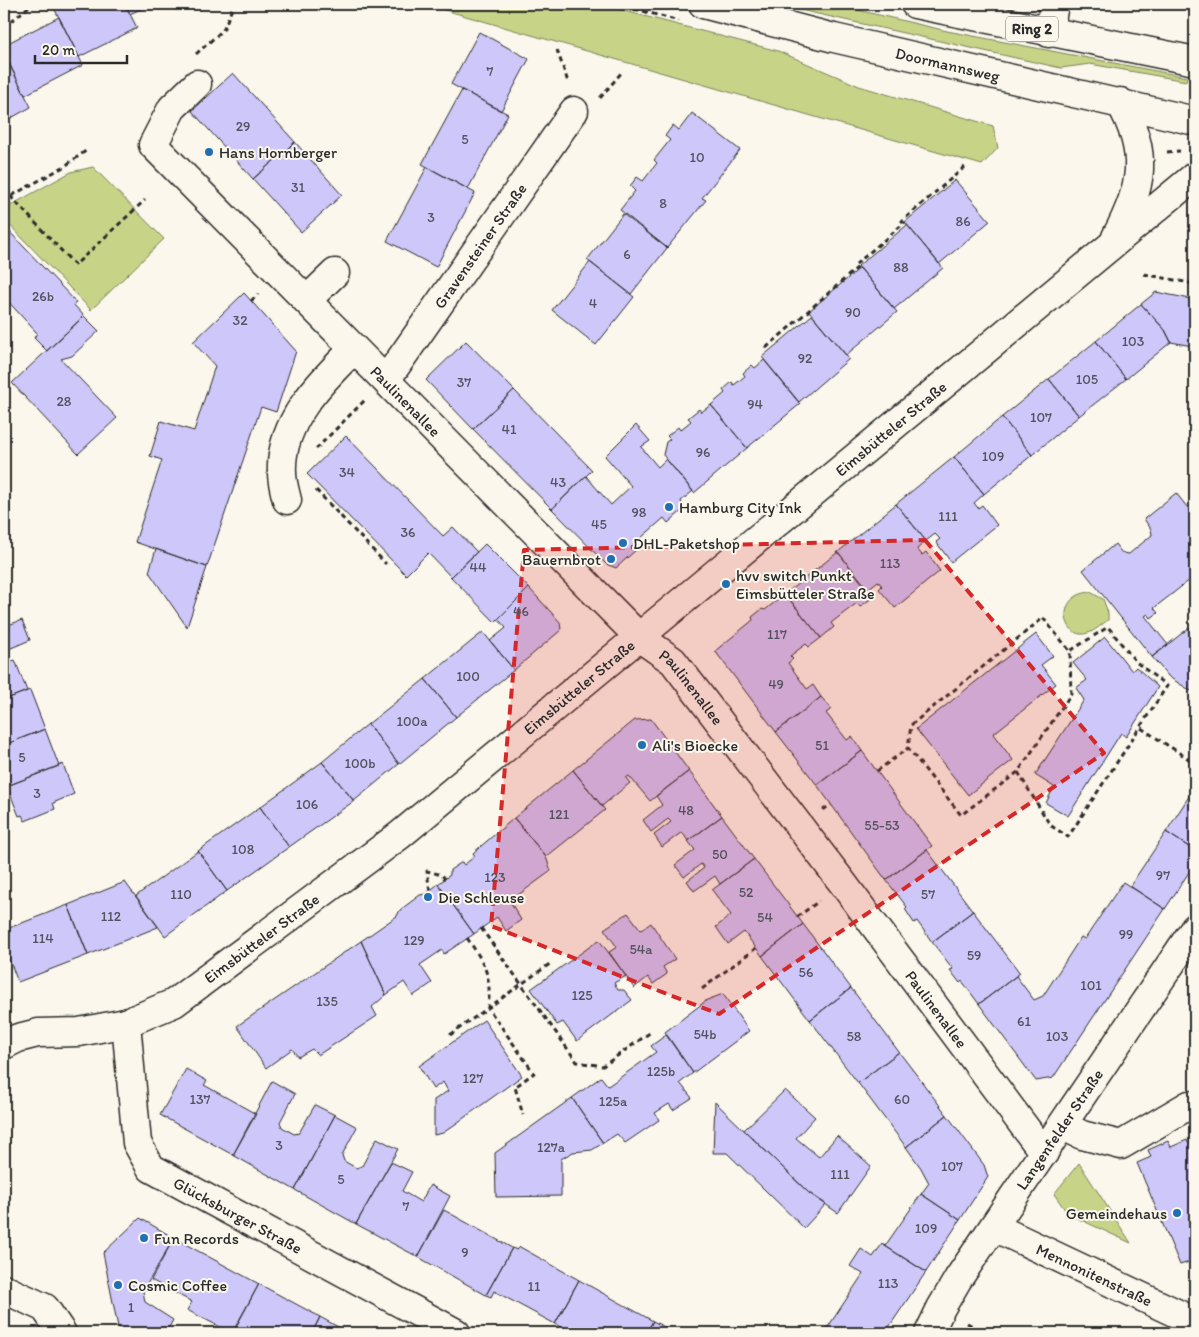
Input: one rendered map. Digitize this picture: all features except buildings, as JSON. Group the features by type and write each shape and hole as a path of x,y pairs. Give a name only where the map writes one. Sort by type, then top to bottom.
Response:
{"street":[{"name":"Doormannsweg","path":"703,4 834,38 1120,102 1195,121"},
{"name":"Ring 2","path":"915,4 1049,33 1195,61"},
{"path":"1049,33 1054,4"},
{"name":"Paulinenallee","path":"197,84 172,108 153,145 639,637 673,661 687,677 1044,1153"},
{"name":"Eimsbütteler Straße","path":"1111,245 1131,208 1139,176 1139,157 1134,129 1120,102"},
{"name":"Gravensteiner Straße","path":"386,380 574,111"},
{"name":"Eimsbütteler Straße","path":"4,1045 18,1038 38,1033 80,1032 126,1023 174,1003 392,841 1195,176"},
{"path":"307,300 335,273"},
{"path":"286,500 282,472 288,436 301,411 323,378 354,349"},
{"name":"Langenfelder Straße","path":"929,1333 941,1308 994,1227 1195,928"},
{"name":"Glücksburger Straße","path":"126,1023 137,1143 151,1168 456,1333"},
{"path":"1063,1126 1082,1135 1121,1145 1189,1106"},
{"name":"Mennonitenstraße","path":"994,1227 1195,1322"},
{"path":"4,1289 45,1308 62,1333"}],"path":[{"path":"4,27 32,4"},
{"path":"598,100 622,72"},
{"path":"4,200 65,166 87,150"},
{"path":"766,348 857,268 855,265 904,223 902,221 966,166"},
{"path":"10,196 76,265 145,200"},
{"path":"1144,274 1195,284"},
{"path":"314,451 362,403"},
{"path":"315,489 386,564"},
{"path":"877,771 908,748 911,726 1043,618 1070,651 1071,694 1018,772 962,815 908,748"},
{"path":"1018,772 1050,825 1068,837 1167,686 1136,662 1108,627 1070,651"},
{"path":"1141,728 1195,763"},
{"path":"431,890 428,871 442,875 445,879"},
{"path":"797,916 818,900"},
{"path":"481,928 577,1062 602,1066 651,1032"},
{"path":"467,938 484,966 491,985 488,1008 534,1072 516,1087 524,1115"},
{"path":"702,990 756,948"},
{"path":"450,1034 551,963"},
{"path":"962,1321 985,1333"}],"highlighted area":[{"path":"925,540 1104,753 719,1014 491,926 524,550"}],"green space":[{"path":"424,4 598,4 778,51 859,86 993,126 998,148 982,165"},
{"path":"773,4 832,4 947,31 1187,77 1186,81 1090,64 1061,68"},
{"path":"93,167 164,239 91,310 4,219 4,209 71,172"},
{"path":"1090,592 1103,599 1108,613 1108,620 1091,632 1080,634 1073,631 1069,625 1066,617 1067,609 1070,601 1078,595"},
{"path":"1079,1163 1131,1243 1068,1214 1054,1194"}],"place":[{"name":"Hans Hornberger","path":"209,152"},
{"name":"Hamburg City Ink","path":"669,507"},
{"name":"DHL-Paketshop","path":"623,543"},
{"name":"Bauernbrot","path":"611,559"},
{"name":"hvv switch Punkt Eimsbütteler Straße","path":"726,584"},
{"name":"Ali's Bioecke","path":"642,745"},
{"name":"Die Schleuse","path":"428,897"},
{"name":"Gemeindehaus","path":"1177,1213"},
{"name":"Fun Records","path":"144,1238"},
{"name":"Cosmic Coffee","path":"118,1285"}]}
